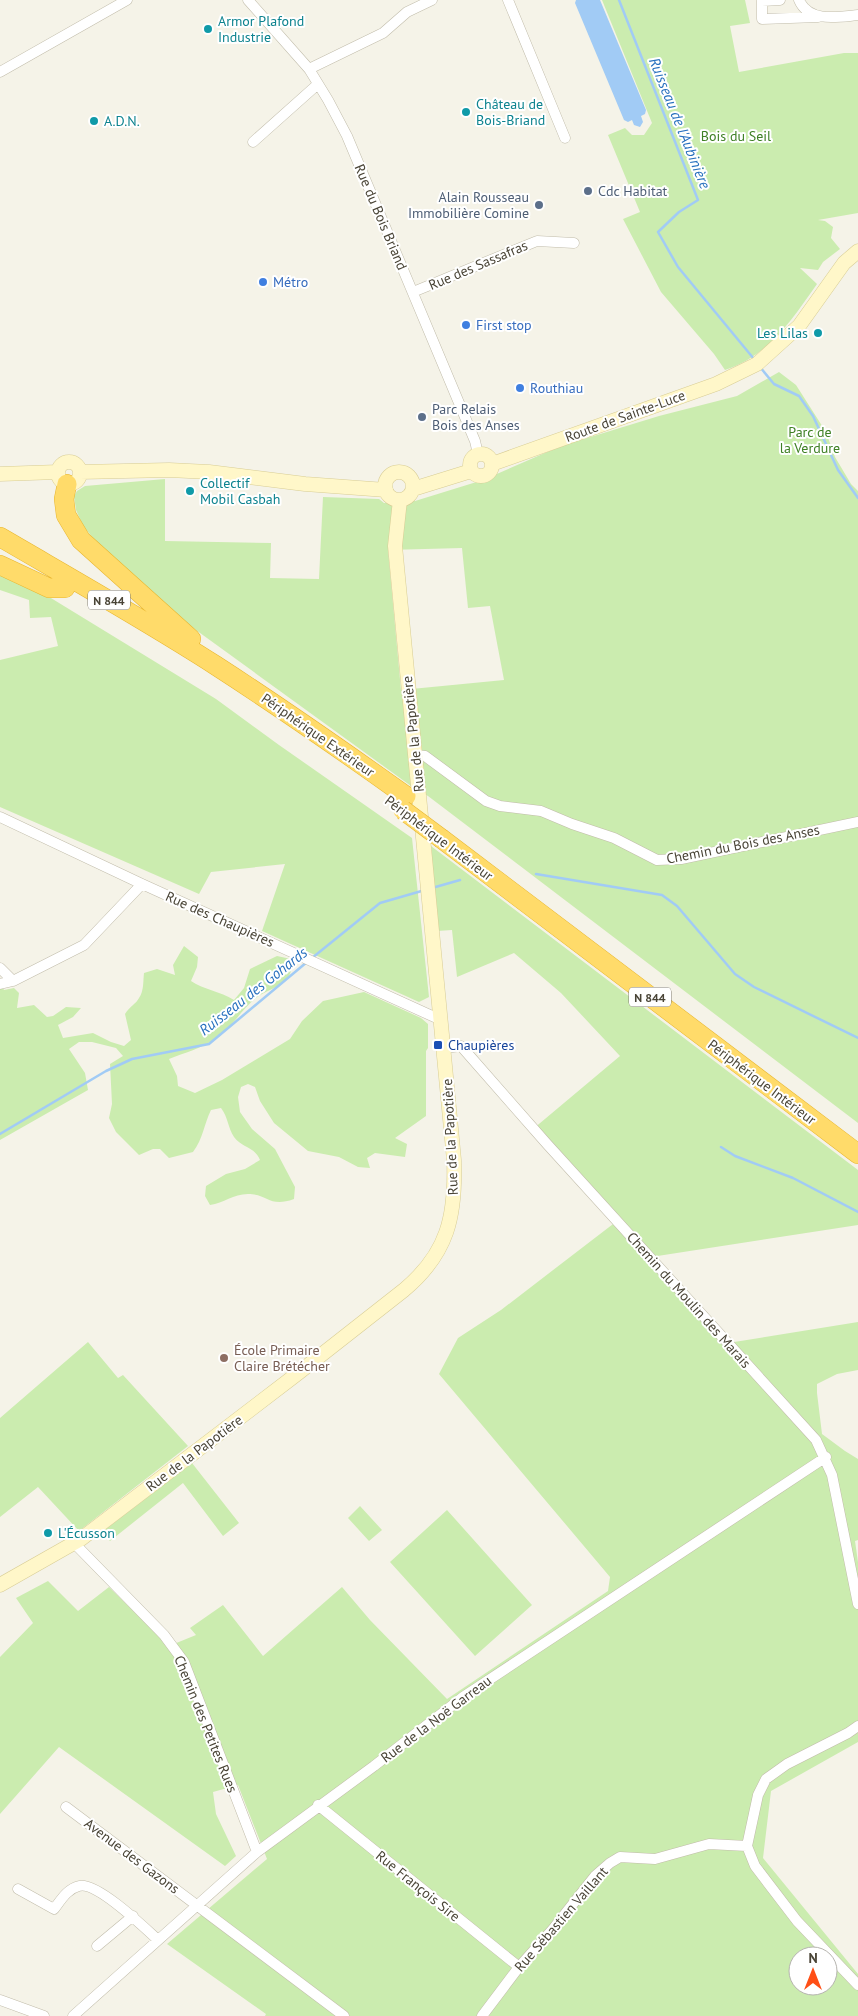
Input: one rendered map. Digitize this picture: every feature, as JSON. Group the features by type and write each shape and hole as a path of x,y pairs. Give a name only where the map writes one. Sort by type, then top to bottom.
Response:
{"highway":[{"path":"68,476 64,499 66,514 81,540 178,629 211,654 216,666"},
{"name":"Périphérique Extérieur","path":"0,537 130,612 216,666 343,751 404,803"},
{"name":"Périphérique Intérieur","path":"0,551 168,651 404,803 858,1154"},
{"path":"0,565 50,588 65,588"},
{"name":"N 844","path":"443,832 858,1138"}],"street":[{"path":"0,72 127,0"},
{"name":"Rue du Bois Briand","path":"248,0 309,69 347,136 475,441 478,454"},
{"path":"309,69 383,34 407,12 432,0"},
{"path":"508,0 565,138"},
{"path":"780,0 762,1 762,19 858,15"},
{"path":"799,0 805,11 818,17"},
{"path":"253,142 318,84"},
{"name":"Rue des Sassafras","path":"413,292 536,241 574,243"},
{"name":"Route de Sainte-Luce","path":"492,464 716,384 752,367 799,326 844,263 858,251"},
{"path":"478,454 489,457 492,464 489,473 483,476 476,475 470,470 470,460 478,454"},
{"path":"0,474 68,476 169,470 386,490"},
{"path":"413,489 410,478 398,472 388,478 386,484 386,490 392,498 400,500 407,497 413,489 470,470"},
{"name":"Rue de la Papotière","path":"0,1585 74,1543 297,1374 417,1279 443,1245 449,1228 455,1186 454,1160 395,546 400,500"},
{"name":"Chemin du Bois des Anses","path":"415,755 425,756 486,801 500,806 541,811 614,838 657,860 681,859 858,822"},
{"name":"Rue des Chaupières","path":"0,817 441,1020"},
{"path":"0,984 13,981 84,945 142,884"},
{"path":"0,968 13,981"},
{"name":"Chemin du Moulin des Marais","path":"444,1048 461,1046 538,1134 816,1440 826,1457 832,1475 858,1604"},
{"name":"Rue de la Noë Garreau","path":"73,2016 257,1852 374,1766 463,1697 826,1457"},
{"name":"Chemin des Petites Rues","path":"74,1543 164,1635 184,1662 257,1852"},
{"path":"858,1726 787,1764 766,1779 758,1795 747,1846 755,1866 797,1921 858,1985"},
{"name":"Rue François Sire","path":"318,1806 519,1967"},
{"name":"Avenue des Gazons","path":"66,1807 344,2016"},
{"name":"Rue Sébastien Vaillant","path":"482,2016 519,1967 595,1876 610,1863 620,1857 655,1858 709,1844 747,1846"},
{"path":"18,1889 54,1909 66,1892 80,1885 91,1886 133,1916 158,1940"},
{"path":"97,1946 133,1916"},
{"path":"0,2000 44,2016"}],"green space":[{"name":"Bois du Seil","path":"602,0 745,0 750,23 730,26 739,72 844,53 858,53 858,213 818,220 825,221 833,227 831,238 840,249 823,262 818,270 800,268 817,284 798,311 767,346 741,364 725,370 714,354 661,292 623,219 640,212 608,135 625,128 632,135 644,135 652,123"},
{"name":"Parc de la Verdure","path":"779,372 796,385 826,432 835,457 851,484 858,491 858,1123 428,796 411,786 160,604 100,546 83,526 76,510 74,496 77,491 85,486 165,479 165,541 271,543 270,578 319,579 323,497 379,499 384,503 415,501 483,480 561,446 659,416 737,396","holes":["462,548 468,608 490,606 504,680 401,690 388,550"]},
{"path":"0,574 28,584 216,699 412,838 429,997 419,1002 262,931 285,864 211,872 199,894 0,807 0,660 58,646 51,617 30,618 29,600 0,590"},
{"path":"431,846 858,1170 858,1225 651,1257 728,1343 858,1322 858,1370 837,1374 817,1384 817,1393 822,1434 858,1459 858,1540 855,1541 858,1562 858,1742 771,1791 763,1858 835,1946 788,1946 788,1996 838,1996 838,1950 858,1974 858,2016 265,2016 266,2014 167,1944 267,1859 238,1785 213,1792 216,1814 236,1856 225,1866 59,1747 0,1814 0,1657 33,1623 16,1598 48,1581 78,1611 109,1587 169,1646 196,1635 190,1628 223,1605 263,1656 342,1587 370,1620 447,1699 608,1591 610,1577 439,1374 458,1338 501,1310 617,1221 533,1129 620,1056 561,993 514,953 457,977 452,930 437,931"},
{"path":"184,946 198,957 197,967 191,981 234,1000 244,988 250,969 277,956 291,959 292,964 286,980 249,1004 222,1034 204,1045 169,1059 177,1076 178,1086 195,1093 222,1080 290,1039 302,1021 323,1001 364,992 421,1018 428,1024 426,1116 395,1138 407,1144 405,1157 375,1153 367,1158 370,1168 358,1167 339,1157 308,1151 274,1123 260,1101 255,1087 248,1084 241,1087 238,1097 240,1112 252,1129 275,1149 295,1187 294,1199 279,1202 248,1194 238,1195 210,1205 205,1196 206,1186 226,1174 245,1169 260,1160 255,1152 237,1141 221,1108 211,1110 199,1142 193,1152 169,1158 160,1149 153,1149 139,1155 116,1132 109,1118 112,1104 110,1064 123,1056 116,1048 92,1042 79,1042 69,1049 85,1073 88,1090 0,1140 0,982 4,990 14,988 19,993 17,1008 34,1005 47,1017 53,1016 66,1007 81,1008 73,1017 58,1025 63,1038 93,1033 124,1046 131,1040 125,1014 141,995 144,973 157,969 175,975 173,965"},
{"path":"88,1342 118,1378 123,1375 188,1446 79,1531 38,1487 0,1517 0,1418"},
{"path":"192,1463 239,1523 223,1536 183,1483 110,1541 102,1532"},
{"path":"360,1506 382,1530 369,1541 348,1518"},
{"path":"447,1510 532,1605 475,1656 390,1562"}],"water":[{"path":"576,0 600,0 646,110 645,114 641,116 643,122 640,127 634,125 632,120 628,122 624,120 575,3"}],"waterway":[{"name":"Ruisseau de l'Aubinière","path":"619,0 698,200 679,212 658,232 678,267 754,359"},
{"name":"Ruisseau de l'Aubinière","path":"760,367 774,384 799,396 813,416 838,470 858,498"},
{"name":"Ruisseau des Gohards","path":"536,874 662,895 677,906 735,974 754,987 858,1038"},
{"name":"Ruisseau des Gohards","path":"432,888 460,880"},
{"name":"Ruisseau des Gohards","path":"312,958 380,903 425,890"},
{"name":"Ruisseau des Gohards","path":"0,1134 106,1071 132,1059 209,1044 307,962"},
{"path":"721,1147 735,1156 793,1178 858,1212"}],"place":[{"name":"Armor Plafond Industrie","path":"208,29"},
{"name":"Château de Bois-Briand","path":"466,112"},
{"name":"A.D.N.","path":"94,121"},
{"name":"Cdc Habitat","path":"588,191"},
{"name":"Alain Rousseau Immobilière Comine","path":"539,205"},
{"name":"Métro","path":"263,282"},
{"name":"First stop","path":"466,325"},
{"name":"Les Lilas","path":"818,333"},
{"name":"Routhiau","path":"520,388"},
{"name":"Parc Relais Bois des Anses","path":"422,417"},
{"name":"Collectif Mobil Casbah","path":"190,491"},
{"name":"Chaupières","path":"438,1045"},
{"name":"École Primaire Claire Brétécher","path":"224,1358"},
{"name":"L'Écusson","path":"48,1533"}]}
